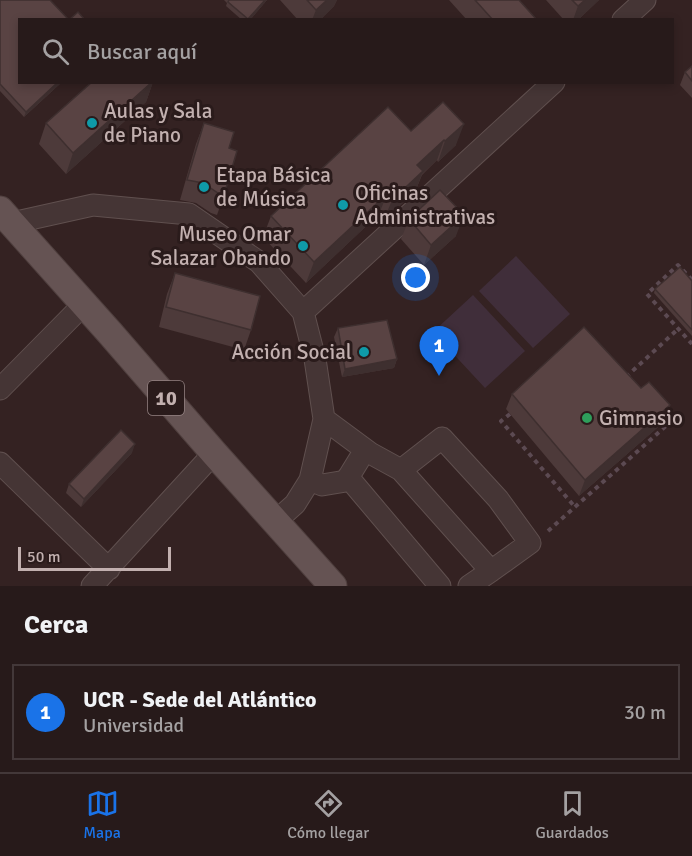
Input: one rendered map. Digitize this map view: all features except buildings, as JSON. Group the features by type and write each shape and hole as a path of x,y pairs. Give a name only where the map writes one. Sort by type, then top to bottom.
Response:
{"main road":[{"name":"10","path":"6,217 333,586"}],"street":[{"path":"625,18 645,0"},
{"path":"303,312 552,84"},
{"path":"6,217 93,205 189,214 259,262 303,312 315,359 324,419 310,480 295,504 276,521"},
{"path":"0,390 84,304"},
{"path":"324,419 365,450 401,470 491,571"},
{"path":"401,470 442,438 498,499 530,543 469,586"},
{"path":"310,480 322,485 346,481 365,450"},
{"path":"92,586 214,453"},
{"path":"0,463 109,569"},
{"path":"348,477 440,586"}],"path":[{"path":"692,280 690,273 678,265 647,294 692,344"},
{"path":"618,371 625,378 678,329"},
{"path":"510,414 501,421 575,507"},
{"path":"548,531 667,425 660,417"}],"shaded area":[{"path":"516,256 570,314 533,348 479,291"},
{"path":"473,295 525,351 485,388 433,332"}],"place":[{"name":"Aulas y Sala de Piano","path":"92,123"},
{"name":"Etapa Básica de Música","path":"204,187"},
{"name":"Oficinas Administrativas","path":"343,205"},
{"name":"Museo Omar Salazar Obando","path":"303,246"},
{"name":"Acción Social","path":"364,352"},
{"name":"UCR - Sede del Atlántico","path":"439,376"},
{"name":"Gimnasio","path":"587,418"}]}
